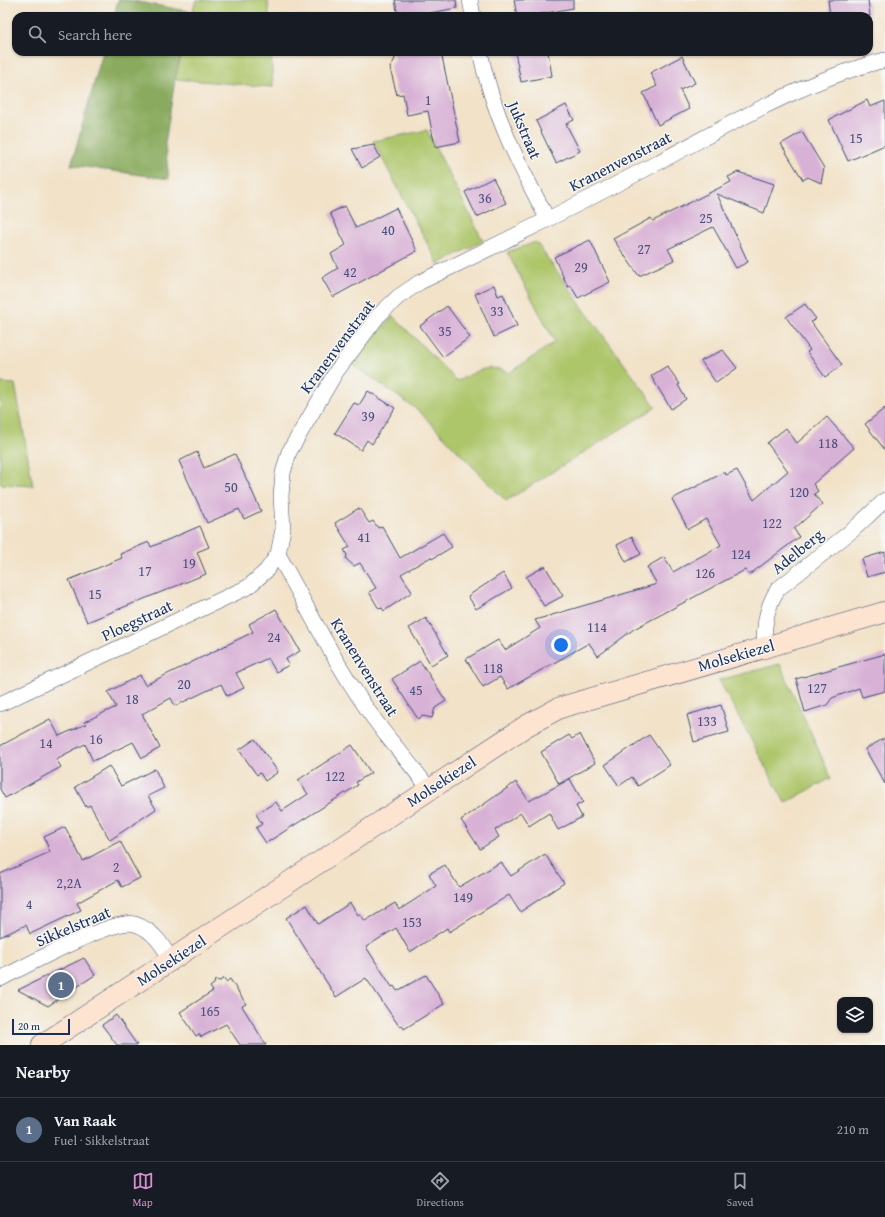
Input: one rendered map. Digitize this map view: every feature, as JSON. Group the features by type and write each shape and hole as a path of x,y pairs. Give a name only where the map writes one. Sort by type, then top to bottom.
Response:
{"main road":[{"name":"Molsekiezel","path":"42,1045 429,789 526,726 559,708 885,612"}],"street":[{"path":"470,0 472,12"},
{"name":"Jukstraat","path":"481,56 490,91 503,130 547,218"},
{"name":"Kranenvenstraat","path":"429,789 408,759 380,727 347,678 278,554 283,529 281,496 283,473 289,452 336,372 378,316 398,297 420,282 751,113 828,77 885,60"},
{"name":"Adelberg","path":"764,647 764,627 768,607 770,600 778,589 854,529 885,500"},
{"name":"Ploegstraat","path":"0,704 248,587 266,571 278,554"},
{"name":"Sikkelstraat","path":"0,979 96,933 122,925 133,924 150,931 171,960"}],"green space":[{"path":"118,0 128,0 193,12 115,12"},
{"path":"196,0 268,0 269,12 192,12"},
{"path":"102,56 181,56 175,79 165,144 169,179 71,165"},
{"path":"181,56 271,56 273,87 175,79"},
{"path":"427,130 483,241 438,264 373,141"},
{"path":"536,242 656,407 506,501 419,411 352,364 393,316 457,381 488,368 494,368 509,373 555,342 507,252"},
{"path":"0,383 15,384 33,486 0,484"},
{"path":"780,664 831,778 785,803 719,680"}],"building":[{"path":"395,0 456,0 457,8 436,12 397,12"},
{"path":"514,0 573,0 573,8 552,12 516,12"},
{"path":"828,0 868,0 870,12 830,12"},
{"path":"394,56 442,56 460,142 435,147 428,111 407,115 403,94 397,95 390,68 395,59"},
{"path":"516,56 549,56 552,76 521,82"},
{"path":"682,56 695,83 680,90 689,109 658,125 643,93 657,86 650,73"},
{"path":"867,100 870,107 885,101 885,145 848,161 829,120"},
{"path":"566,105 574,120 566,124 580,151 556,163 536,121"},
{"path":"802,132 824,168 821,183 808,177 803,180 781,144"},
{"path":"374,145 380,157 362,168 352,149"},
{"path":"738,172 774,184 764,213 717,194 748,262 736,268 713,227 668,249 674,260 639,276 613,239 651,218 653,221 731,182 728,177"},
{"path":"493,178 506,203 477,217 465,192"},
{"path":"345,206 356,228 396,208 417,251 333,297 322,278 338,268 331,254 346,245 330,213"},
{"path":"590,240 610,282 578,298 571,286 568,287 554,257"},
{"path":"494,285 498,296 503,294 517,326 494,337 475,294"},
{"path":"805,304 816,319 811,322 842,365 825,377 807,352 810,350 786,317"},
{"path":"447,306 470,337 443,357 420,326"},
{"path":"723,350 737,368 716,383 701,361"},
{"path":"667,366 680,384 678,385 686,399 671,409 651,376"},
{"path":"368,391 395,408 372,444 367,440 361,450 335,433 354,403 359,405"},
{"path":"885,408 885,450 865,424"},
{"path":"827,417 854,448 813,484 818,491 814,494 822,504 794,529 799,537 749,575 745,570 634,629 598,656 589,643 508,689 500,677 483,687 466,659 498,640 505,650 540,628 535,620 657,584 647,567 664,557 673,572 721,545 706,519 688,529 672,499 725,472 726,475 737,470 754,500 788,471 767,443 786,428 797,443"},
{"path":"197,452 204,468 235,454 261,511 244,519 239,509 207,523 179,461"},
{"path":"359,508 369,523 373,521 378,528 382,526 400,558 443,533 452,547 432,559 431,557 401,574 412,592 384,611 382,608 379,609 369,592 376,588 360,563 354,566 346,559 347,555 344,550 350,547 335,523"},
{"path":"200,526 209,547 197,552 206,574 87,622 69,580 122,558 120,554 149,542 151,547"},
{"path":"632,537 641,554 626,562 617,545"},
{"path":"885,552 885,572 867,577 862,559"},
{"path":"545,566 563,596 544,606 526,577"},
{"path":"503,573 512,588 476,609 468,596"},
{"path":"276,609 300,651 286,659 289,665 276,672 268,658 236,673 244,688 227,696 221,684 175,706 171,698 142,714 160,748 142,758 133,742 93,761 85,744 56,759 61,767 5,798 0,789 0,746 50,719 59,736 86,724 84,722 116,707 108,692 140,675 145,685 253,632 249,624"},
{"path":"426,618 448,655 431,665 409,628"},
{"path":"885,654 885,691 862,697 859,688 832,698 827,705 805,712 796,679"},
{"path":"420,661 446,701 435,708 432,718 423,716 418,719 392,679"},
{"path":"721,705 729,732 694,742 687,715"},
{"path":"580,734 595,763 559,784 541,752 569,735 572,739"},
{"path":"649,735 670,765 638,786 632,777 619,786 605,765"},
{"path":"885,738 885,784 865,749"},
{"path":"255,739 278,772 265,781 260,773 257,775 239,750"},
{"path":"352,745 371,773 356,782 358,785 266,843 256,828 262,824 256,814 276,802 282,811 308,794 298,780"},
{"path":"109,766 121,786 155,769 164,788 148,796 156,809 110,840 90,805 86,807 75,787"},
{"path":"570,779 583,802 576,806 582,817 558,830 549,813 529,826 521,813 495,830 499,837 480,849 461,820 516,782 529,801"},
{"path":"65,827 83,861 120,841 140,878 122,887 118,880 77,903 81,910 30,934 26,925 0,937 0,874 50,852 44,837"},
{"path":"545,854 564,883 520,912 509,895 449,932 447,928 410,952 396,928 366,947 392,987 394,986 397,991 426,975 444,1004 404,1029 402,1025 399,1026 366,978 336,997 286,918 307,905 318,924 350,903 358,915 360,914 365,921 395,903 399,910 436,886 429,874 445,865 459,887 501,862 511,876"},
{"path":"84,958 95,975 48,1006 18,990"},
{"path":"224,978 226,982 230,979 246,1004 242,1006 266,1045 240,1045 226,1024 201,1037 199,1034 196,1036 180,1012 213,991 210,987 214,984 215,980 220,981"},
{"path":"116,1015 137,1045 117,1045 102,1025"}],"place":[{"name":"Van Raak","path":"61,985"}]}
